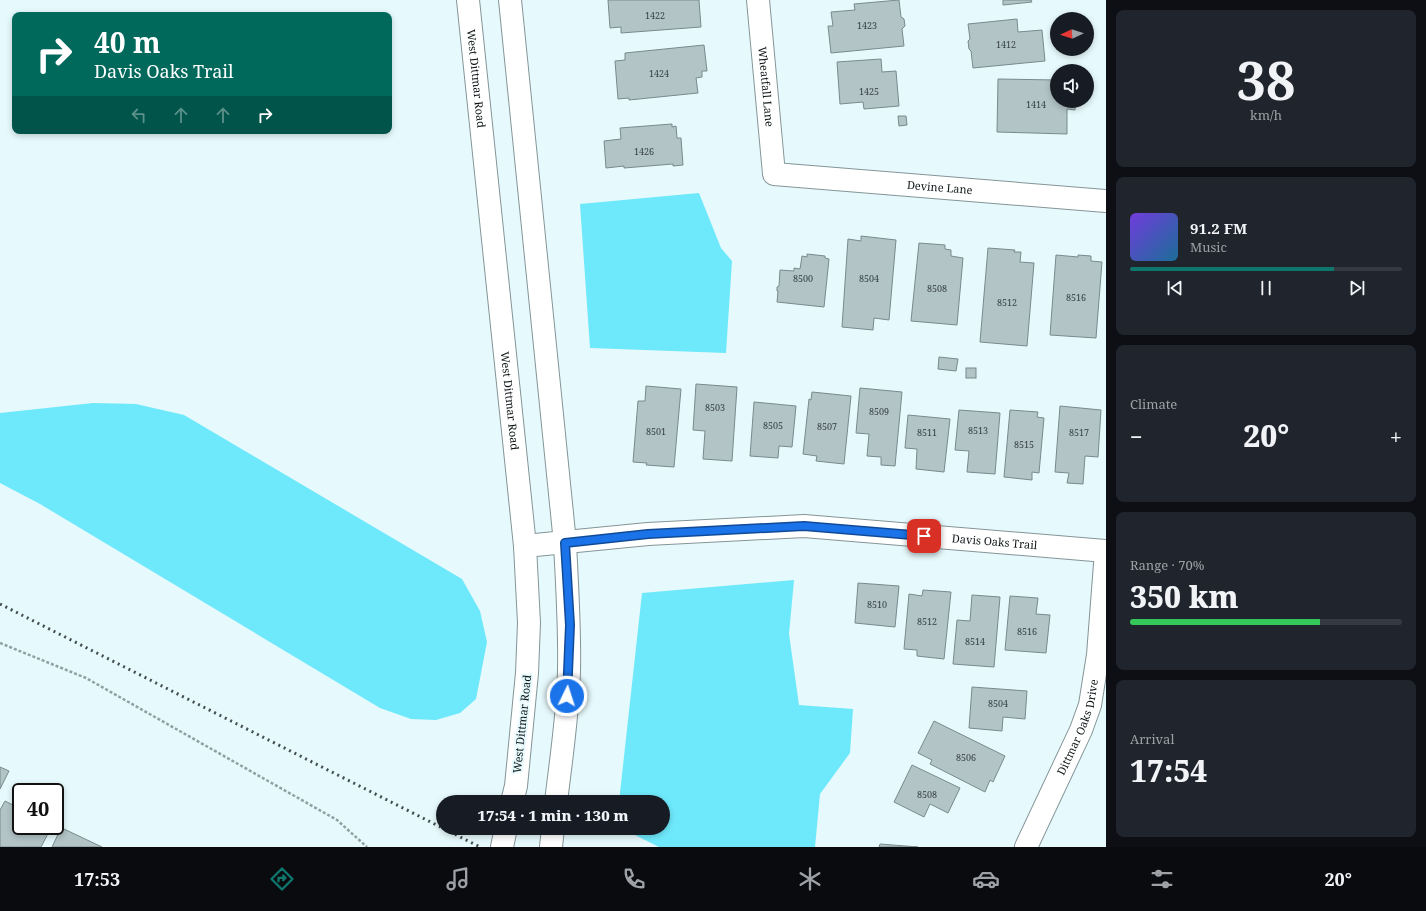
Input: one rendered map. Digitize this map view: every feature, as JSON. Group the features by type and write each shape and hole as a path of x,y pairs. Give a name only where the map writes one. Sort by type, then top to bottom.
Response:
{"street":[{"name":"West Dittmar Road","path":"468,0 525,546 529,624 527,673 516,786 514,795"},
{"path":"510,0 565,543 570,625 569,673 557,795"},
{"name":"Wheatfall Lane","path":"758,0 774,174"},
{"name":"Devine Lane","path":"774,174 1106,201"},
{"name":"Davis Oaks Trail","path":"525,546 648,534 804,526 1106,551"},
{"name":"Dittmar Oaks Drive","path":"1026,847 1081,730 1090,704 1098,655 1106,551"},
{"path":"502,847 505,835"},
{"path":"551,847 552,835"}],"path":[{"path":"0,643 86,678 337,820 367,847"}],"water":[{"path":"699,193 721,248 732,261 726,353 590,348 580,204"},
{"path":"93,403 136,404 184,415 462,579 480,611 487,642 476,699 460,713 436,720 411,719 380,708 40,504 0,483 0,413"},
{"path":"794,580 789,634 799,705 853,709 850,753 820,794 815,847 659,847 635,835 670,835 670,795 620,795 642,593"}],"building":[{"path":"608,0 699,0 701,27 621,33 621,27 610,28"},
{"path":"899,0 901,17 904,19 905,26 902,29 904,46 831,53 828,26 833,26 831,12 855,10 854,4"},
{"path":"1003,0 1031,0 1032,2 1003,5"},
{"path":"1017,19 1018,32 1042,30 1045,61 973,68 968,41 970,39 968,24"},
{"path":"704,45 707,71 702,71 702,77 696,78 698,93 629,100 629,98 618,99 615,61 625,60 625,53"},
{"path":"881,59 882,72 896,71 899,106 864,109 863,102 840,104 837,62"},
{"path":"998,79 1050,80 1050,108 1075,108 1075,110 1067,109 1067,134 997,132"},
{"path":"898,116 906,116 907,125 899,126"},
{"path":"672,124 672,127 676,126 677,138 681,138 683,165 673,166 673,164 606,168 604,141 621,139 620,128"},
{"path":"861,236 896,240 889,320 874,318 873,330 842,327 848,239 861,241"},
{"path":"919,243 945,245 945,249 951,250 951,256 963,258 957,325 911,321"},
{"path":"988,248 1015,250 1014,252 1021,252 1020,262 1034,263 1027,346 980,342"},
{"path":"807,254 825,256 825,258 829,259 824,307 777,302 777,287 779,286 780,270 794,271 794,268 800,269 802,256 807,257"},
{"path":"1056,255 1078,257 1078,255 1091,256 1091,261 1102,262 1096,338 1050,335"},
{"path":"939,357 958,359 956,371 938,369"},
{"path":"966,368 976,368 976,378 966,378"},
{"path":"696,384 737,387 732,461 703,459 705,431 693,430"},
{"path":"646,386 681,389 674,467 646,465 647,463 633,462 638,401 645,401"},
{"path":"860,388 902,392 895,466 881,465 881,457 867,456 869,434 856,433"},
{"path":"812,392 851,396 844,464 816,461 817,456 803,454 809,399 811,400"},
{"path":"754,402 796,406 792,447 779,446 778,458 750,456"},
{"path":"1060,406 1101,410 1098,457 1085,456 1083,484 1067,483 1069,473 1055,472"},
{"path":"959,410 1000,413 995,474 967,472 969,451 955,450"},
{"path":"1010,410 1038,412 1037,417 1044,418 1039,473 1032,472 1032,480 1004,477"},
{"path":"908,415 950,419 944,472 916,469 917,449 905,448"},
{"path":"858,583 899,586 895,627 855,623"},
{"path":"923,590 951,592 944,659 917,656 917,650 904,649 909,594 922,596"},
{"path":"972,595 1000,597 994,667 953,664 957,620 970,621"},
{"path":"1010,596 1038,598 1036,614 1050,615 1046,653 1005,650"},
{"path":"972,687 1027,691 1025,719 1003,717 1002,731 969,728"},
{"path":"934,721 1005,756 993,782 990,780 985,792 930,764 932,760 918,753"},
{"path":"912,765 960,788 948,813 930,804 924,817 894,802"},
{"path":"0,767 9,771 0,789"},
{"path":"5,801 12,804 12,835 47,835 41,847 0,847 0,810"},
{"path":"64,829 102,847 52,847 58,835 64,835"},
{"path":"880,844 918,847 879,847"}],"railway":[{"path":"0,604 480,847"}],"route":[{"path":"567,696 570,625 565,543 648,534 804,526 924,536"}]}
